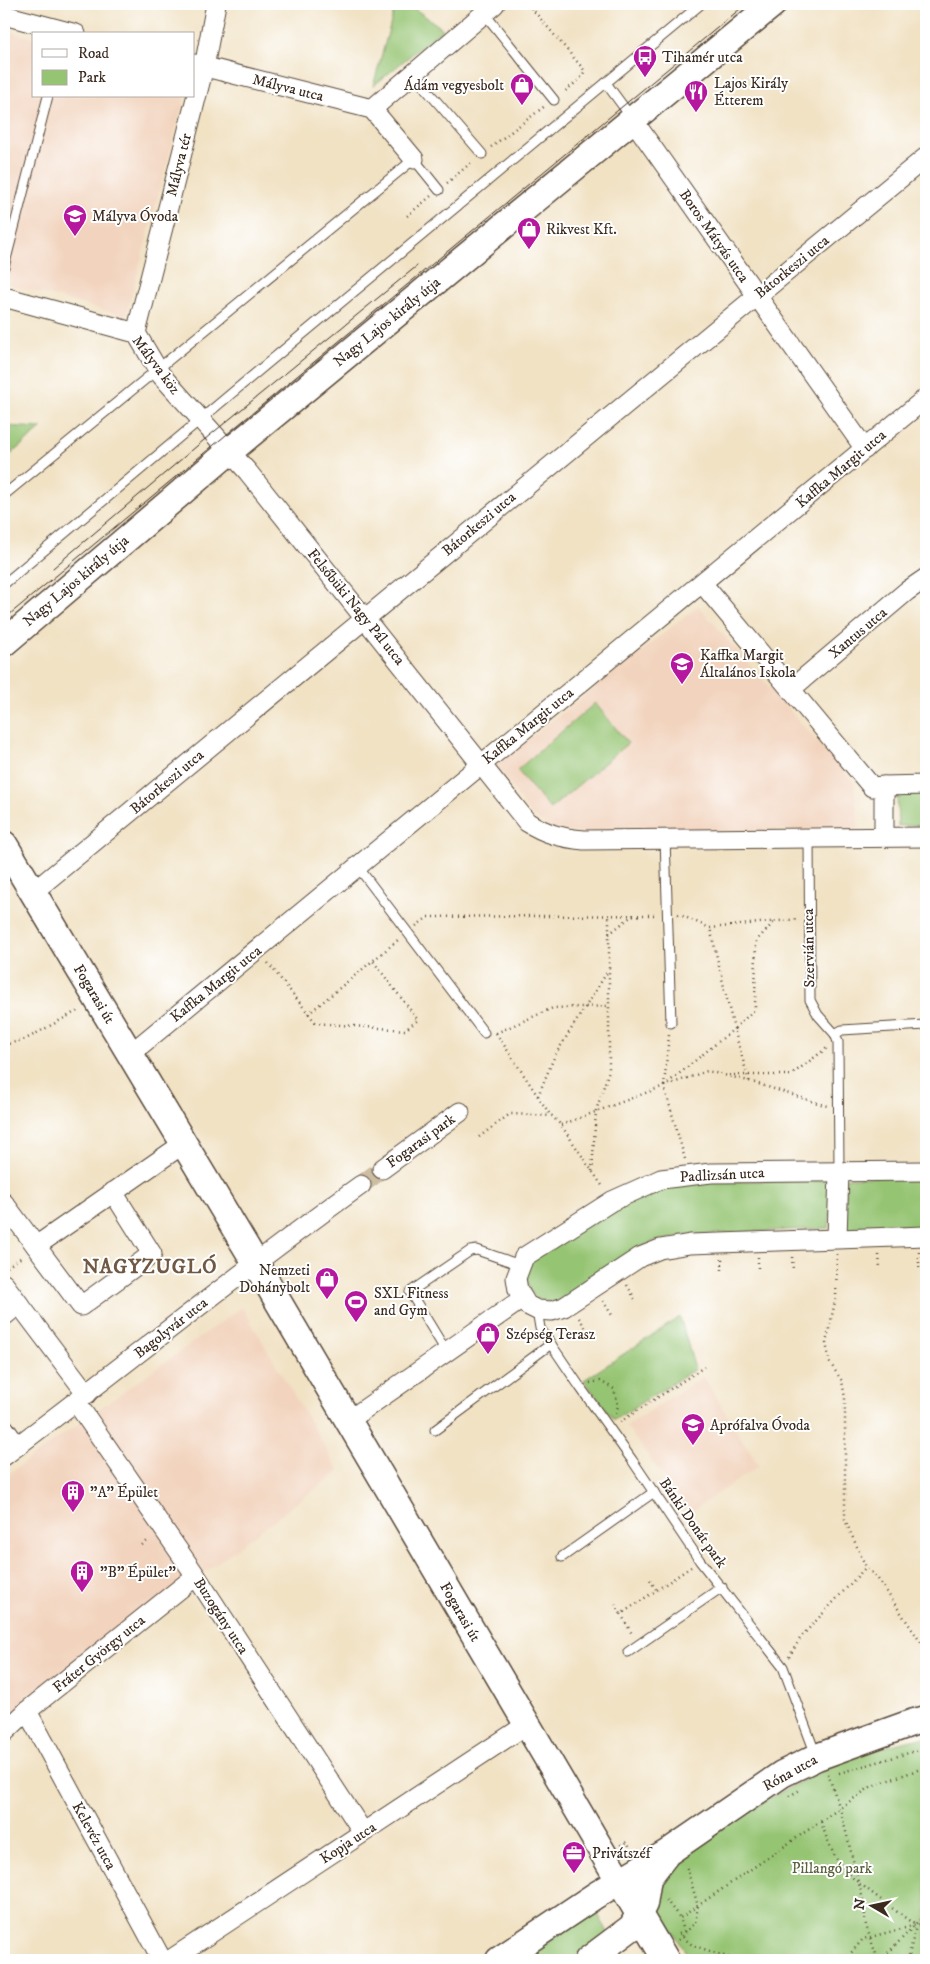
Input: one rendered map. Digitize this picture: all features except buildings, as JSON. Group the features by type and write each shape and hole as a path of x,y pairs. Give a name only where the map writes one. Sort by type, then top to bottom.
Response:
{"main road":[{"name":"Nagy Lajos király útja","path":"4,643 230,451 773,4"},
{"name":"Fogarasi út","path":"4,845 349,1420 526,1725 639,1914 674,1943"},
{"name":"Róna utca","path":"588,1960 625,1933 639,1914 644,1904 648,1878 677,1858 782,1774 822,1767 914,1722 926,1720"},
{"name":"Róna utca","path":"499,1960 620,1880 677,1858"}],"street":[{"name":"Mályva tér","path":"195,82 216,4"},
{"path":"414,159 372,110 489,8"},
{"path":"4,15 63,31"},
{"name":"Mályva utca","path":"199,65 372,110"},
{"name":"Mályva tér","path":"136,333 191,98"},
{"name":"Boros Mátyás utca","path":"633,120 865,449"},
{"name":"Bátorkeszi utca","path":"33,892 926,157"},
{"name":"Mályva köz","path":"4,297 136,333 158,369 230,451"},
{"name":"Kaffka Margit utca","path":"130,1054 926,398"},
{"name":"Felsőbüki Nagy Pál utca","path":"230,451 483,764"},
{"name":"Xantus utca","path":"790,689 907,591 926,578"},
{"path":"702,584 872,786 926,785"},
{"path":"483,764 527,822 544,833 562,838 584,840 926,836"},
{"path":"884,786 884,836"},
{"name":"Fogarasi park","path":"382,1169 460,1112"},
{"path":"36,1246 183,1144"},
{"path":"837,1238 839,1171"},
{"name":"Padlizsán utca","path":"520,1265 524,1257 612,1201 661,1179 689,1174 839,1171 926,1172"},
{"path":"255,1262 356,1189"},
{"path":"4,1203 81,1306 152,1254 113,1192"},
{"path":"520,1265 516,1278 522,1299 527,1305 537,1310 552,1311 564,1307 640,1257 660,1248 690,1244 926,1236"},
{"name":"Bagolyvár utca","path":"4,1428 10,1451 82,1398 255,1262"},
{"path":"4,1284 11,1311 82,1398"},
{"path":"349,1420 522,1299"},
{"name":"Buzogány utca","path":"82,1398 152,1537 196,1576 363,1832"},
{"name":"Fráter György utca","path":"4,1733 27,1711 196,1576"},
{"name":"Kelevéz utca","path":"27,1711 162,1960"},
{"name":"Kopja utca","path":"170,1960 526,1725"}],"lane":[{"path":"4,584 200,418 701,4"},
{"path":"489,8 554,100"},
{"path":"413,74 482,154"},
{"path":"606,83 633,120"},
{"path":"4,267 47,98"},
{"path":"4,495 414,159 439,190"},
{"name":"Szervián utca","path":"809,836 810,1000 818,1016 836,1038"},
{"path":"666,838 671,1022"},
{"path":"358,867 484,1033"},
{"path":"839,1171 836,1038 842,1030 926,1025"},
{"path":"446,1352 410,1292 470,1251 477,1250 520,1265"},
{"name":"Bánki Donát park","path":"537,1310 540,1328 700,1561 783,1667 822,1767"},
{"path":"436,1430 551,1344"},
{"path":"562,1556 654,1492"},
{"path":"628,1652 722,1587"}],"path":[{"path":"528,4 585,71 580,80"},
{"path":"609,934 634,914"},
{"path":"308,1014 428,917 680,914 710,928 808,918"},
{"path":"592,1171 596,1111 609,1070 609,915"},
{"path":"664,1086 734,1029 755,1008 756,940 776,920"},
{"path":"710,928 734,1029 749,1081"},
{"path":"258,950 316,1022 404,1030 418,1020 373,961"},
{"path":"538,1096 555,1055 609,971"},
{"path":"4,1045 26,1039 98,999"},
{"path":"484,1033 496,1034 553,1008 609,1006"},
{"path":"671,1022 664,1086 689,1174"},
{"path":"496,1034 612,1201"},
{"path":"725,1075 791,1075 836,1038"},
{"path":"560,1125 707,1071 749,1081 838,1110"},
{"path":"479,1137 510,1114 552,1116"},
{"path":"837,1238 836,1297 826,1343 830,1363 842,1381 845,1398 845,1520 866,1567 878,1578 926,1650"},
{"path":"4,1270 36,1246"},
{"path":"608,1426 704,1367"},
{"path":"580,1386 600,1381 614,1389 617,1396 616,1414 608,1426"},
{"path":"621,1614 700,1561"},
{"path":"783,1667 801,1636 866,1567"},
{"path":"650,1580 656,1590"},
{"path":"615,1604 638,1645"},
{"path":"926,1748 822,1767 840,1809 870,1937 880,1960 926,1914"},
{"path":"674,1943 684,1931 680,1918 872,1786 926,1767"},
{"path":"785,1798 803,1788"},
{"path":"821,1822 845,1871 910,1923 916,1925"},
{"path":"674,1943 694,1923 698,1906 686,1869 677,1858"},
{"path":"908,1960 916,1925"},
{"path":"845,1960 863,1939 916,1925 926,1925"},
{"path":"674,1943 692,1945 736,1960"}],"shaded area":[{"name":"Mályva Óvoda","path":"4,30 32,37 32,98 184,98 126,316 4,283"},
{"name":"Kaffka Margit Általános Iskola","path":"698,606 854,783 859,829 577,833 549,828 531,815 496,765"},
{"path":"242,1307 339,1471 4,1724 4,1477"},
{"name":"Aprófalva Óvoda","path":"703,1377 759,1466 690,1512 626,1426"}],"green space":[{"path":"396,4 408,4 443,29 373,86"},
{"path":"4,426 42,428 4,460"},
{"path":"595,703 628,743 550,809 517,770"},
{"path":"926,793 926,825 898,826 897,794"},
{"path":"926,1175 926,1229 849,1230 845,1227 846,1178"},
{"path":"833,1180 829,1228 691,1235 652,1242 565,1300 542,1301 532,1293 529,1287 527,1274 530,1261 594,1215 666,1182"},
{"path":"680,1317 695,1369 614,1420 584,1380"},
{"name":"Pillangó park","path":"926,1737 926,1960 691,1960 658,1909 659,1870 754,1808 819,1772 888,1746"},
{"path":"595,1909 610,1936 575,1960 520,1960"}],"tunnel":[{"path":"361,1185 382,1169"}],"tram line":[{"path":"4,619 746,4"},
{"path":"53,568 204,440 417,266"}],"place":[{"name":"Tihamér utca","path":"645,78"},
{"name":"Ádám vegyesbolt","path":"522,106"},
{"name":"Lajos Király Étterem","path":"696,113"},
{"name":"Mályva Óvoda","path":"75,237"},
{"name":"Rikvest Kft.","path":"529,250"},
{"name":"Kaffka Margit Általános Iskola","path":"682,685"},
{"name":"Nemzeti Dohánybolt","path":"327,1300"},
{"name":"SXL Fitness and Gym","path":"356,1323"},
{"name":"Szépség Terasz","path":"488,1355"},
{"name":"Aprófalva Óvoda","path":"693,1446"},
{"name":"\"A\" Épület","path":"73,1513"},
{"name":"\"B\" Épület\"","path":"82,1593"},
{"name":"Privátszéf","path":"574,1874"}],"district":[{"name":"NAGYZUGLÓ","path":"150,1267"}]}
